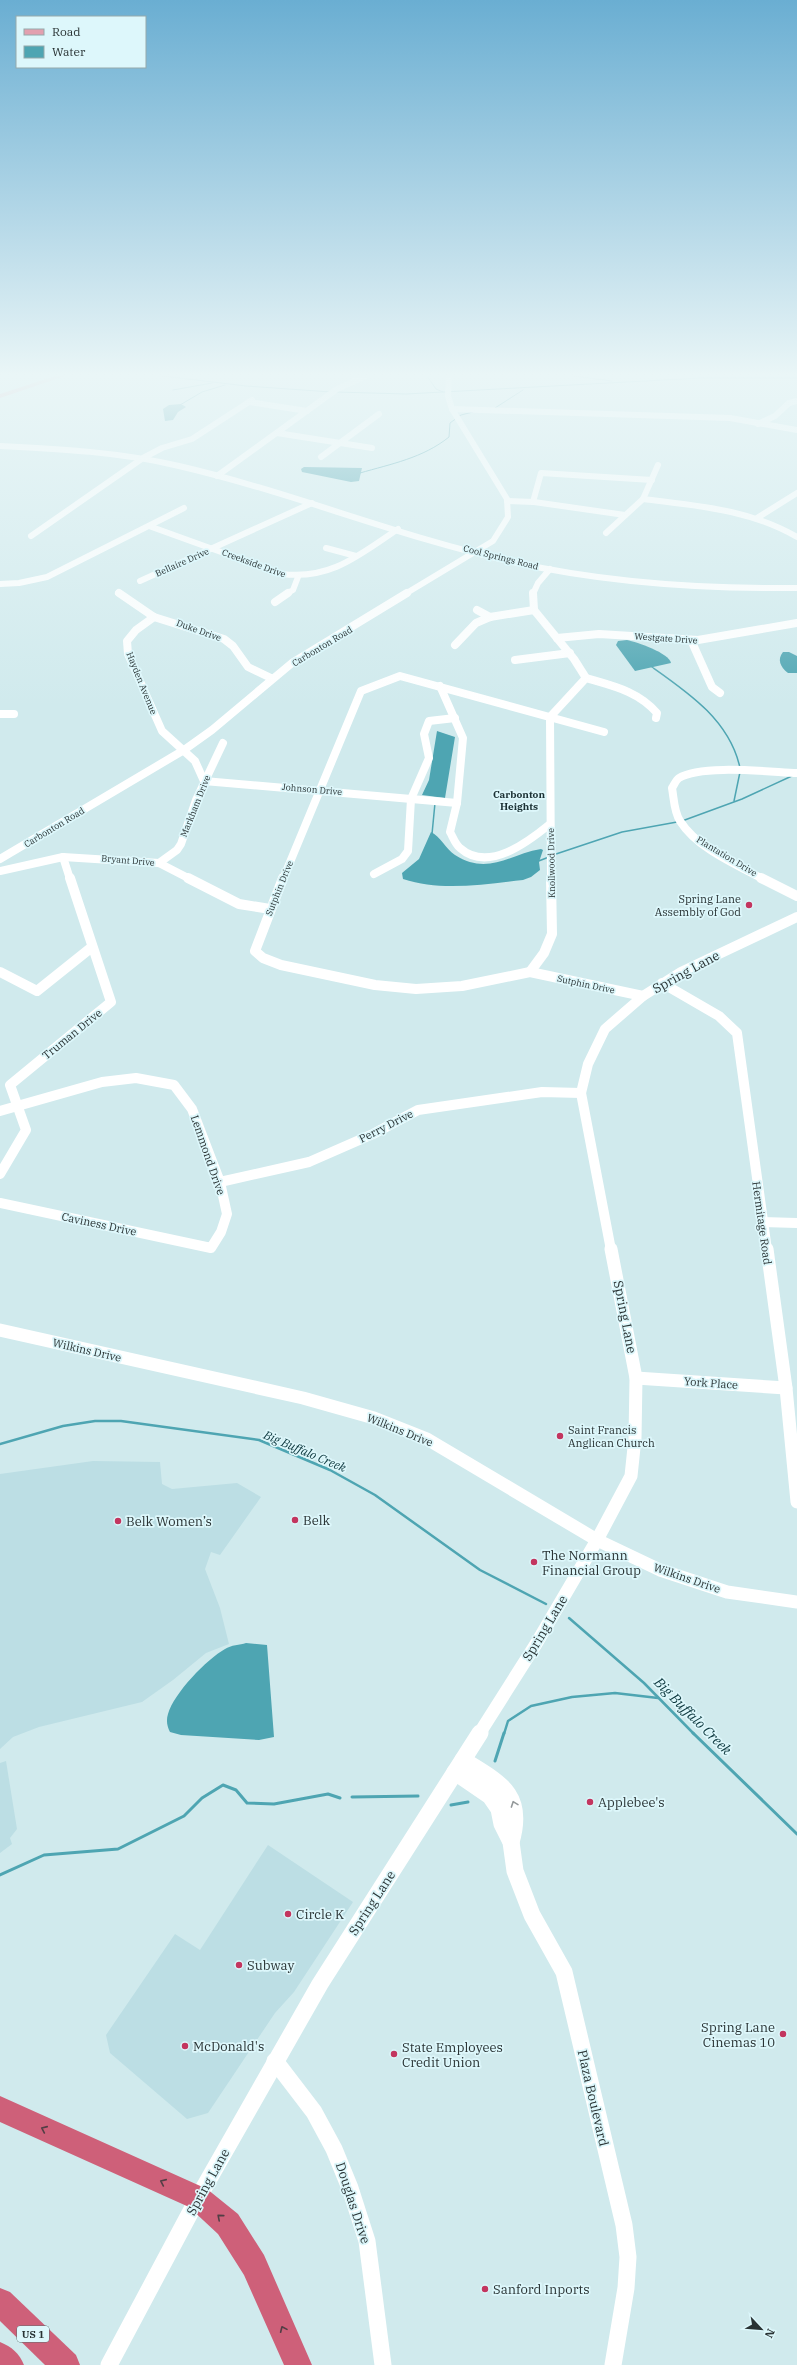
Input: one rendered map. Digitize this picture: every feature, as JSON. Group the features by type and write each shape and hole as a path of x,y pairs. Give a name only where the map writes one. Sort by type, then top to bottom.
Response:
{"highway":[{"path":"0,2110 198,2198 228,2224 254,2265 298,2365"},
{"name":"US 1","path":"0,2302 66,2365"},
{"path":"0,2356 10,2365"}],"street":[{"path":"31,536 102,486"},
{"name":"Cool Springs Road","path":"252,486 476,553 550,569 611,578 686,586 797,588"},
{"path":"498,486 507,501 532,502 625,516"},
{"path":"532,502 537,486"},
{"path":"606,533 643,499 649,486"},
{"path":"757,518 797,493"},
{"path":"643,499 717,509 757,518 797,537"},
{"name":"Carbonton Road","path":"0,859 203,738 271,678 303,657 476,553 493,541 502,529 508,517 507,501"},
{"name":"Bellaire Drive","path":"140,581 312,504"},
{"path":"0,584 19,583 47,577 184,508"},
{"name":"Creekside Drive","path":"149,526 282,574 298,577 326,574 398,530"},
{"path":"326,548 356,556"},
{"path":"550,569 534,586 531,602 534,610 570,653 586,678 627,689 647,700 657,712 656,718"},
{"path":"275,602 293,590 298,577"},
{"name":"Duke Drive","path":"118,593 154,617 172,621 224,639 234,646 248,667 271,678"},
{"path":"477,610 490,617"},
{"path":"455,645 476,623 490,617 534,610"},
{"name":"Hayden Avenue","path":"154,617 136,630 127,641 128,654 162,732 184,750"},
{"name":"Westgate Drive","path":"557,638 600,634 691,640 714,639 797,623"},
{"path":"691,640 712,687 720,693"},
{"path":"515,660 570,653"},
{"name":"Sutphin Drive","path":"604,732 400,676 361,691 270,909 255,951 263,958 281,965 375,985 416,990 462,986 530,972 643,996"},
{"path":"550,717 586,678"},
{"path":"440,686 463,738 457,803 450,832 459,847 476,855 492,857 510,852 533,838 550,824"},
{"path":"0,714 14,714"},
{"name":"Knollwood Drive","path":"530,972 544,953 552,934 550,717"},
{"path":"374,874 402,859 408,851 411,799 429,758 424,734 430,721 454,718"},
{"name":"Markham Drive","path":"159,863 177,850 204,781 223,743"},
{"path":"184,750 195,761 204,781"},
{"name":"Plantation Drive","path":"797,773 693,772 679,778 672,788 679,820 689,832 706,846 797,896"},
{"name":"Johnson Drive","path":"204,781 457,803"},
{"name":"Bryant Drive","path":"0,870 63,857 159,863 239,904 270,909"},
{"name":"Truman Drive","path":"0,1174 26,1130 10,1085 111,1002 63,857"},
{"name":"Spring Lane","path":"109,2365 198,2198 320,1984 536,1644 597,1540 631,1476 635,1438 636,1378 581,1093 588,1064 605,1029 643,996 681,972 797,917"},
{"path":"0,972 37,991 92,947"},
{"name":"Hermitage Road","path":"662,983 720,1016 737,1033 786,1388 797,1502"},
{"name":"Lemmond Drive","path":"0,1111 102,1082 136,1078 174,1085 192,1109 220,1182 227,1214 221,1232 211,1248 198,1245"},
{"name":"Perry Drive","path":"220,1182 309,1162 373,1134 392,1122 418,1110 542,1092 581,1093"},
{"name":"Caviness Drive","path":"0,1203 198,1245"},
{"path":"762,1222 797,1224"},
{"name":"Wilkins Drive","path":"0,1330 303,1398 374,1418 427,1439 597,1540 660,1570 720,1590 797,1602"},
{"name":"York Place","path":"636,1378 786,1388"},
{"name":"Plaza Boulevard","path":"459,1766 490,1796 499,1809 502,1824 511,1842 514,1871 532,1915 564,1972 624,2225 628,2257 626,2288 612,2365"},
{"name":"Douglas Drive","path":"275,2061 294,2081 312,2108 326,2131 347,2174 367,2239 383,2365"}],"shaded area":[{"path":"93,1461 160,1462 162,1484 172,1489 237,1483 261,1497 220,1555 211,1552 205,1569 220,1608 229,1644 206,1653 173,1680 142,1702 39,1727 13,1737 0,1749 0,1474"},
{"path":"6,1761 17,1829 10,1838 12,1844 0,1853 0,1763"},
{"path":"268,1845 353,1902 294,1992 275,2013 208,2113 187,2119 110,2053 106,2035 175,1934 200,1950"}],"water":[{"path":"627,640 638,643 665,655 671,663 635,671 616,645 618,641"},
{"path":"783,652 789,652 797,656 797,673 788,673 783,668 780,663 780,657"},
{"path":"437,731 455,737 445,798 422,795 429,780"},
{"path":"431,832 437,836 455,855 467,861 478,864 499,862 541,849 543,850 539,862 540,870 531,877 523,880 463,886 433,885 403,879 402,873 419,859"},
{"path":"246,1643 267,1645 274,1737 259,1740 181,1735 170,1732 167,1718 171,1706 192,1677 209,1660 225,1649"}],"waterway":[{"path":"652,667 680,687 718,722 735,751 740,768"},
{"path":"734,801 740,772"},
{"path":"682,821 742,799 794,775"},
{"path":"432,834 435,803"},
{"path":"553,855 622,832 677,822"},
{"path":"536,862 549,857"},
{"name":"Big Buffalo Creek","path":"0,1444 63,1426 95,1421 121,1421 259,1440 330,1470 375,1495 480,1570 546,1604"},
{"name":"Big Buffalo Creek","path":"569,1618 644,1683 693,1733"},
{"path":"504,1734 508,1721 531,1706 572,1697 615,1693 658,1698"},
{"path":"495,1761 504,1733"},
{"name":"Big Buffalo Creek","path":"693,1733 797,1834"},
{"path":"0,1875 44,1855 118,1849 184,1816 202,1798 223,1785 236,1790 247,1803 274,1804 328,1794 340,1798"},
{"path":"352,1797 418,1796"},
{"path":"451,1805 468,1802"}],"place":[{"name":"Spring Lane Assembly of God","path":"749,905"},
{"name":"Saint Francis Anglican Church","path":"560,1436"},
{"name":"Belk","path":"295,1520"},
{"name":"Belk Women’s","path":"118,1521"},
{"name":"The Normann Financial Group","path":"534,1562"},
{"name":"Applebee's","path":"590,1802"},
{"name":"Circle K","path":"288,1914"},
{"name":"Subway","path":"239,1965"},
{"name":"Spring Lane Cinemas 10","path":"783,2034"},
{"name":"McDonald's","path":"185,2046"},
{"name":"State Employees Credit Union","path":"394,2054"},
{"name":"Sanford Inports","path":"485,2289"}],"district":[{"name":"Carbonton Heights","path":"519,800"}]}
